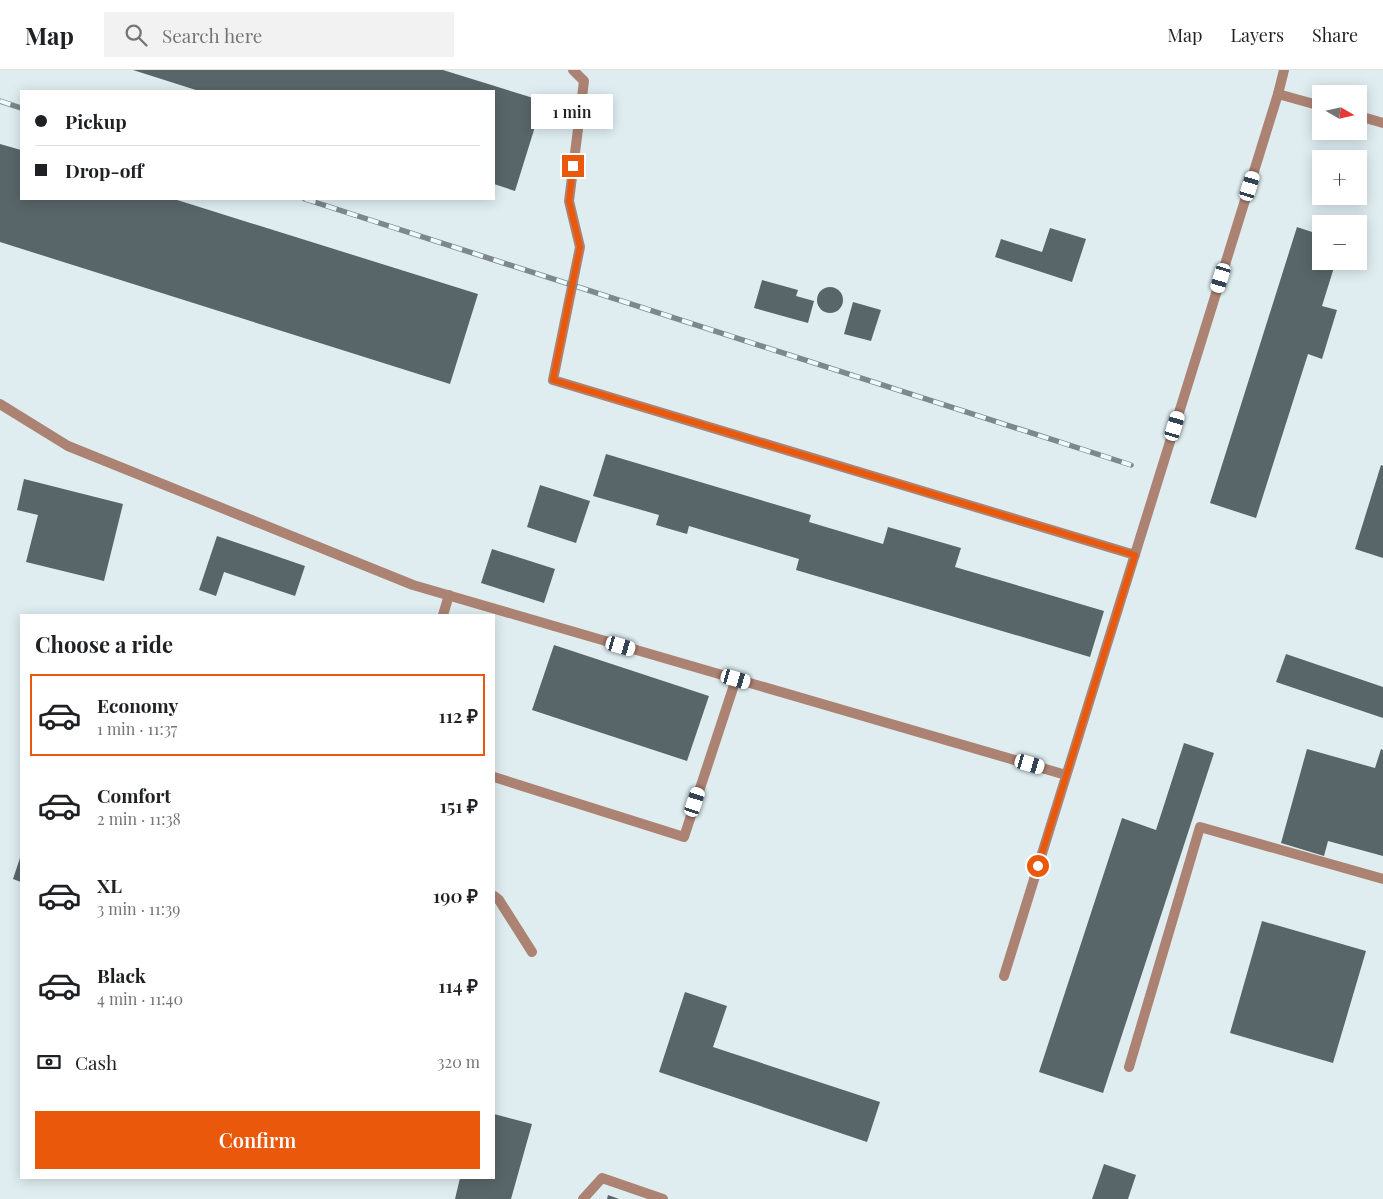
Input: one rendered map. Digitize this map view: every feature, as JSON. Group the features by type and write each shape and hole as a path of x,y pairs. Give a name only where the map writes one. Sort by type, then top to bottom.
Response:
{"lane":[{"path":"573,70 584,81 569,201 580,247 553,380 1135,555"},
{"path":"1004,976 1284,70"},
{"path":"1278,94 1312,103"},
{"path":"1368,119 1383,123"},
{"path":"0,404 68,446 412,585 1066,775"},
{"path":"443,614 449,595"},
{"path":"495,777 684,837 736,679"},
{"path":"1128,1067 1200,827 1383,879"},
{"path":"495,897 532,952"},
{"path":"583,1199 602,1178 664,1199"}],"building":[{"path":"133,70 443,70 543,101 515,191 495,184 495,90 196,90"},
{"path":"0,144 20,150 20,200 177,200 478,294 450,384 0,242"},
{"path":"1297,227 1312,232 1312,270 1333,270 1322,306 1337,310 1322,359 1308,354 1256,518 1210,503"},
{"path":"1050,228 1086,239 1072,282 995,257 1001,239 1042,252"},
{"path":"762,280 798,290 796,296 814,301 808,323 754,308"},
{"path":"830,287 839,291 843,300 839,309 830,313 821,309 817,300 821,291"},
{"path":"853,302 881,310 871,341 844,334"},
{"path":"606,454 811,515 809,522 883,544 888,527 961,548 955,567 1104,611 1090,657 796,570 799,559 689,526 687,534 656,525 659,515 593,496"},
{"path":"1381,465 1383,466 1383,558 1355,549"},
{"path":"24,479 123,504 104,581 26,562 38,515 17,510"},
{"path":"540,485 590,501 576,543 527,527"},
{"path":"217,536 305,566 295,596 224,572 216,596 199,590"},
{"path":"492,549 555,569 544,603 481,583"},
{"path":"554,645 709,696 687,761 532,710"},
{"path":"1286,654 1383,687 1383,718 1276,682"},
{"path":"1184,743 1214,753 1103,1093 1039,1072 1122,818 1156,830"},
{"path":"1307,749 1375,768 1381,749 1383,750 1383,856 1328,841 1324,856 1281,843"},
{"path":"20,858 20,882 13,879"},
{"path":"1262,921 1366,951 1333,1063 1230,1033"},
{"path":"685,992 727,1006 713,1047 880,1102 867,1142 659,1072"},
{"path":"495,1114 532,1124 511,1199 455,1199 460,1179 495,1179"},
{"path":"1104,1164 1136,1175 1128,1199 1092,1199"},
{"path":"608,1195 619,1199 607,1199"}],"railway":[{"path":"0,101 20,108"},
{"path":"308,200 1131,465"}],"route":[{"path":"573,166 569,201 580,247 553,380 1135,555 1038,866"}]}
